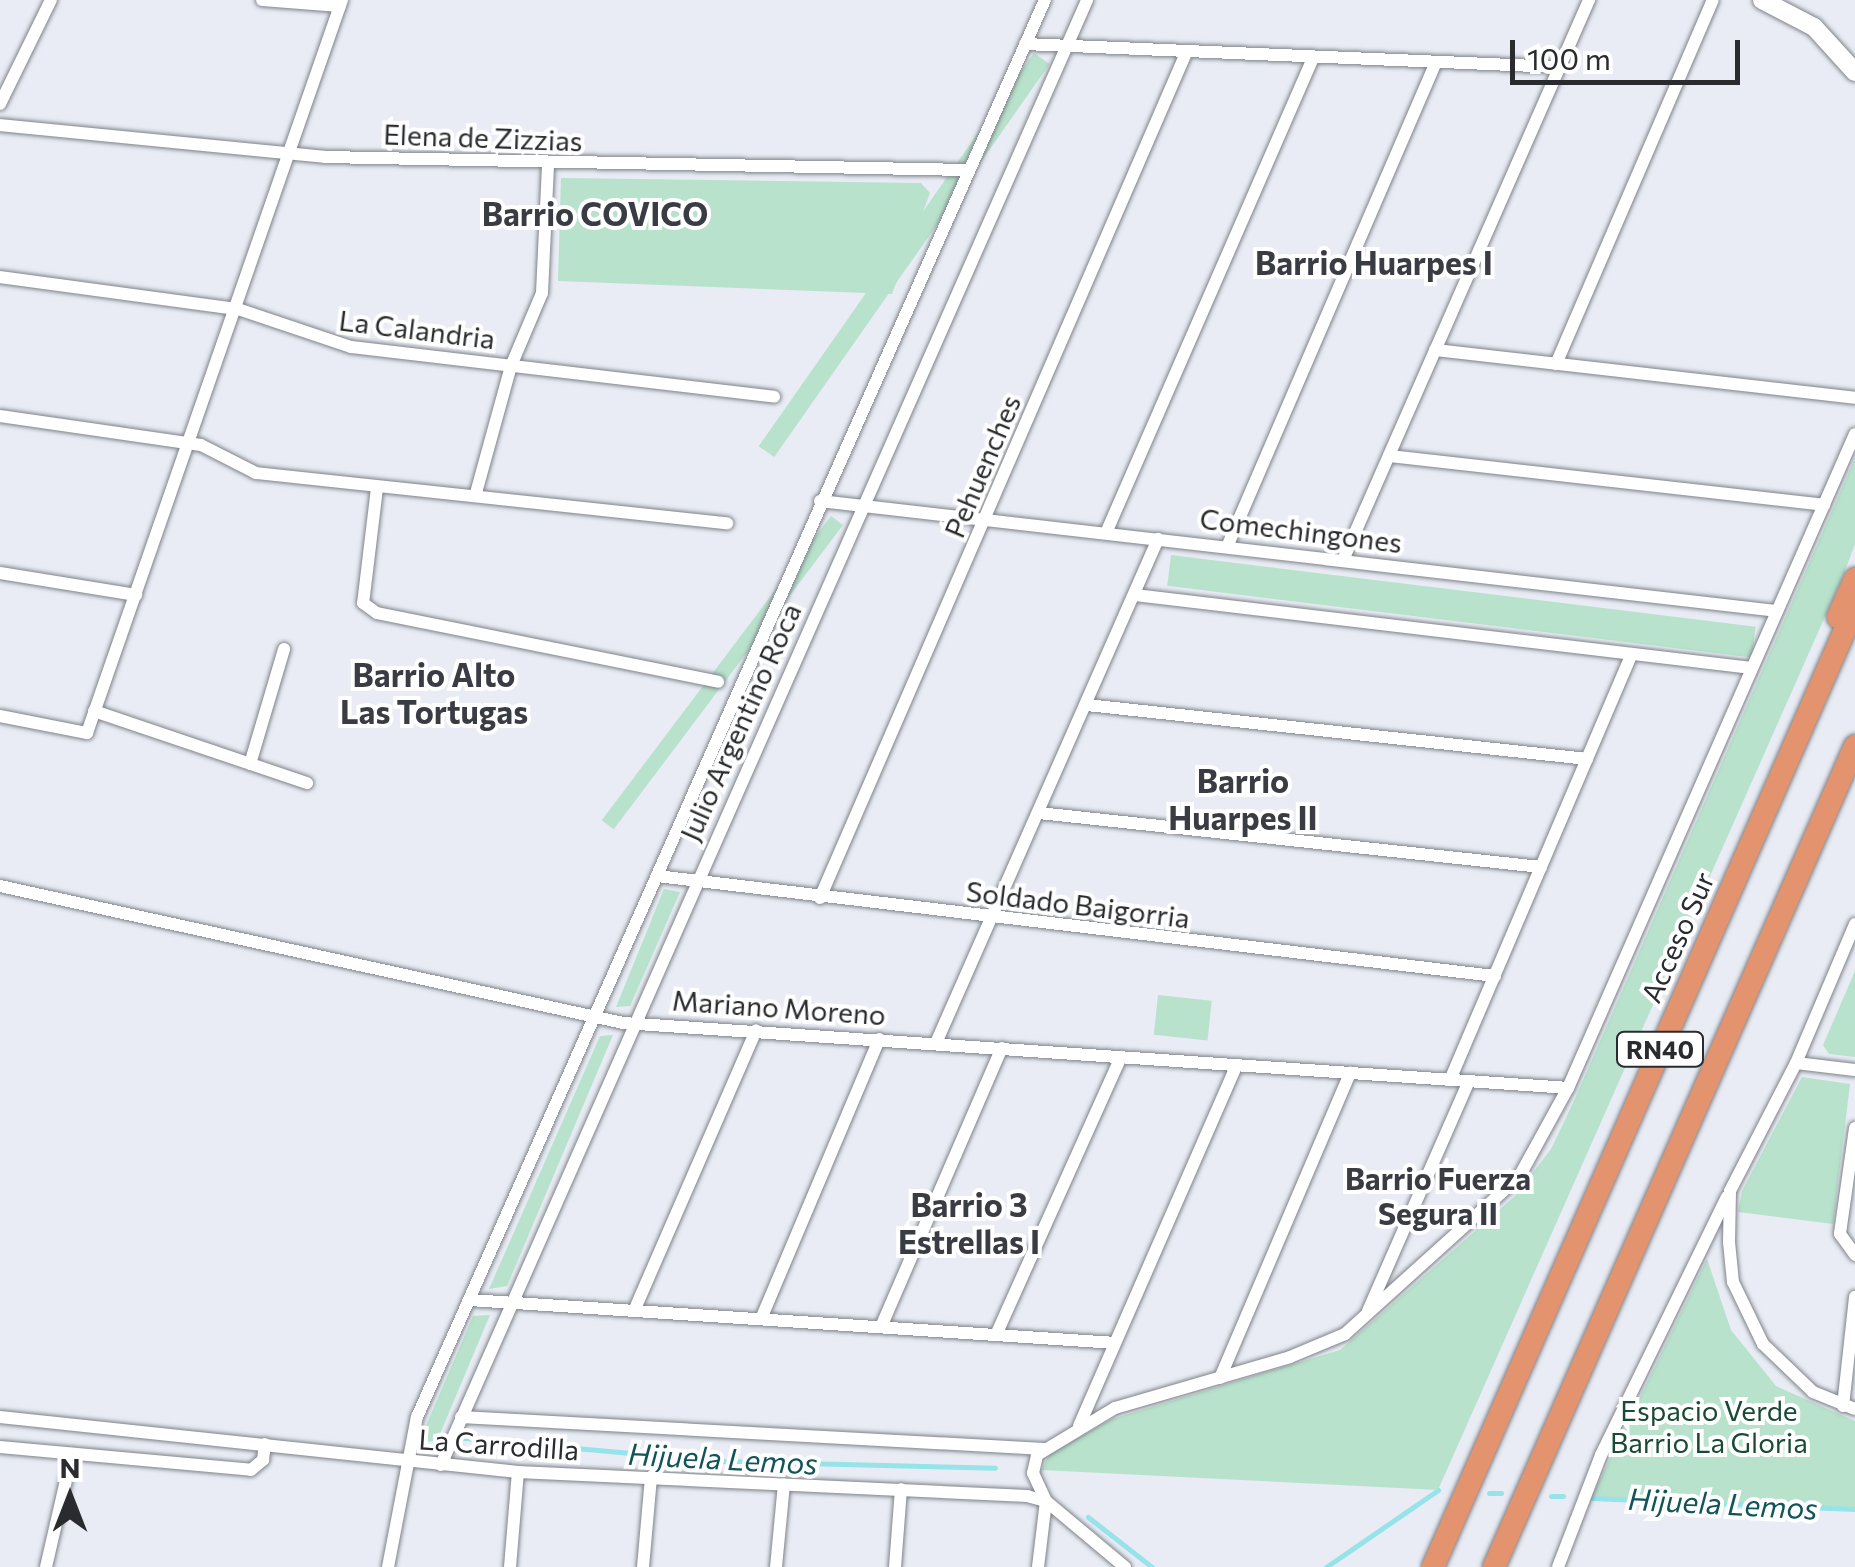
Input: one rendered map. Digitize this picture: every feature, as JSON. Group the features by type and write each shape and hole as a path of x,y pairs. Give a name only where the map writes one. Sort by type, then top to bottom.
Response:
{"highway":[{"path":"1595,1201 1623,1104 1855,579"},
{"name":"Acceso Sur","path":"1433,1567 1855,606"},
{"name":"RN40","path":"1494,1567 1855,746"},
{"path":"1806,859 1855,768"}],"main road":[{"path":"1762,0 1814,27 1855,72"}],"street":[{"path":"0,104 52,0"},
{"path":"0,716 87,733 342,3 262,0"},
{"name":"Julio Argentino Roca","path":"386,1564 403,1462 470,1300 1044,0"},
{"name":"Julio Argentino Roca","path":"440,1466 1087,0"},
{"path":"1343,560 1589,0"},
{"path":"1556,364 1714,0"},
{"path":"1024,44 1066,49 1558,66"},
{"name":"Pehuenches","path":"820,898 1186,53"},
{"path":"1106,533 1313,58"},
{"path":"1228,547 1436,62"},
{"name":"Elena de Zizzias","path":"0,124 290,152 548,164 966,170"},
{"path":"476,493 512,366 548,268 548,164"},
{"name":"La Calandria","path":"0,277 238,309 332,344 774,397"},
{"path":"1435,350 1855,398"},
{"path":"0,416 188,442 256,473 378,488 476,493 727,523"},
{"path":"1125,1567 1046,1501 1032,1470 1044,1449 1114,1408 1321,1347 1365,1318 1520,1178 1568,1088 1855,434"},
{"path":"1388,456 1824,506"},
{"path":"378,488 364,603 376,613 718,682"},
{"name":"Comechingones","path":"820,500 1776,611"},
{"path":"936,1043 1158,538"},
{"path":"0,573 136,595"},
{"path":"1136,595 1752,668"},
{"path":"250,764 284,649"},
{"path":"1450,1080 1632,654"},
{"path":"1087,705 1587,759"},
{"path":"94,711 307,783"},
{"path":"1040,813 1541,867"},
{"name":"Soldado Baigorria","path":"656,876 992,920 1495,976"},
{"name":"Mariano Moreno","path":"0,886 594,1020 1568,1088"},
{"path":"1558,1567 1583,1497 1796,1063 1855,924"},
{"path":"634,1311 756,1030"},
{"path":"760,1320 879,1039"},
{"path":"881,1327 1002,1048"},
{"path":"996,1335 1121,1057"},
{"path":"1796,1063 1855,1070"},
{"path":"1079,1426 1237,1065"},
{"path":"1220,1378 1350,1073"},
{"path":"1365,1318 1469,1082"},
{"path":"1855,1128 1840,1234 1855,1255"},
{"path":"1730,1191 1732,1282 1743,1313 1792,1376 1849,1407 1855,1296"},
{"path":"470,1300 1115,1343"},
{"name":"La Carrodilla","path":"460,1417 1044,1449"},
{"name":"La Carrodilla","path":"0,1418 440,1466 901,1489 1046,1501"},
{"path":"0,1447 251,1470 263,1460 265,1444"},
{"path":"46,1567 72,1454"},
{"path":"510,1567 518,1472"},
{"path":"644,1567 651,1478"},
{"path":"776,1567 784,1484"},
{"path":"895,1567 901,1489"},
{"path":"1038,1567 1046,1501"}],"green space":[{"path":"1034,53 1050,64 774,457 759,446"},
{"path":"561,178 921,183 930,193 892,294 558,281"},
{"path":"1855,458 1855,544 1843,576 1438,1490 1042,1470 1049,1454 1112,1419 1340,1350 1515,1196 1551,1149 1573,1103"},
{"path":"831,516 843,525 614,829 602,820"},
{"path":"1171,555 1756,627 1752,658 1167,586"},
{"path":"664,889 680,892 630,1006 616,1007"},
{"path":"1855,971 1855,1057 1829,1054 1823,1045"},
{"path":"1158,995 1212,1001 1208,1040 1154,1035"},
{"path":"613,1035 507,1286 489,1289 600,1036"},
{"path":"1802,1077 1850,1084 1833,1224 1738,1212 1742,1191"},
{"name":"Espacio Verde Barrio La Gloria","path":"1707,1259 1731,1330 1776,1386 1855,1421 1855,1509 1591,1498"},
{"path":"490,1315 437,1441 419,1442 473,1316"}],"waterway":[{"name":"Hijuela Lemos","path":"455,1437 718,1461 995,1468"},
{"name":"Hijuela Lemos","path":"1326,1567 1438,1490"},
{"name":"Hijuela Lemos","path":"1489,1493 1501,1493"},
{"name":"Hijuela Lemos","path":"1551,1496 1563,1496"},
{"name":"Hijuela Lemos","path":"1591,1498 1855,1509"},
{"name":"Hijuela Lemos","path":"1088,1517 1152,1567"}],"district":[{"name":"Barrio COVICO","path":"595,213"},
{"name":"Barrio Huarpes I","path":"1374,262"},
{"name":"Barrio Alto Las Tortugas","path":"434,694"},
{"name":"Barrio Huarpes II","path":"1243,800"},
{"name":"Barrio Fuerza Segura II","path":"1438,1195"},
{"name":"Barrio 3 Estrellas I","path":"969,1224"}]}
